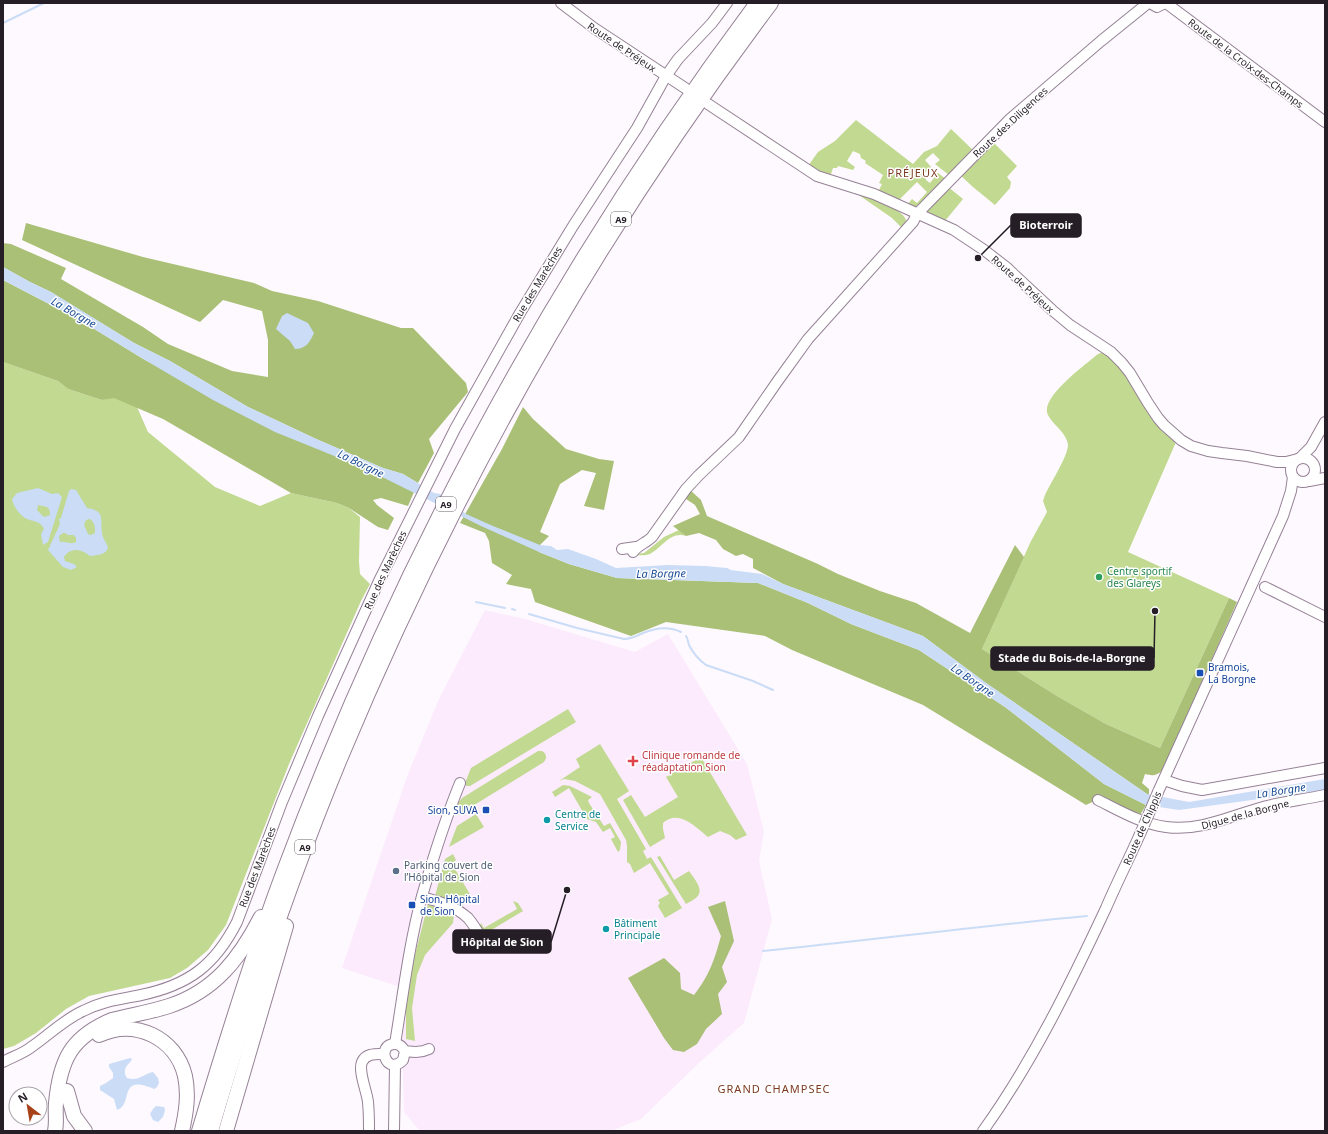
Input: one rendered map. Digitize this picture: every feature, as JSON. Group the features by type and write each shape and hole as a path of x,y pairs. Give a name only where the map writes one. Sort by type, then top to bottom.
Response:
{"highway":[{"name":"A9","path":"200,1131 238,1005 284,872 333,747 361,681 550,314 609,218 685,103 757,3"},
{"name":"A9","path":"484,443 615,228 704,95 771,3"},
{"name":"A9","path":"211,1131 239,1037 280,915 320,809 418,571"},
{"path":"226,1131 320,809"},
{"path":"55,1131 60,1072 67,1056 77,1042 92,1030 112,1020 167,1007 188,999 203,990 218,978 235,960 245,945 284,872"},
{"path":"66,1131 64,1115 70,1071 73,1062 82,1049 92,1040 104,1033 118,1029 131,1028 146,1031 158,1037 169,1046 179,1060 186,1084 187,1102 182,1131"},
{"path":"67,1091 74,1116 85,1131"},
{"path":"46,1131 51,1122 56,1106"}],"street":[{"name":"Route de Préjeux","path":"561,3 594,28 685,88"},
{"name":"Rue des Marèches","path":"3,1062 29,1049 69,1019 87,1009 110,1000 158,991 174,986 205,967 222,948 237,922 282,802 318,716 378,581 455,429 520,312 573,226 637,128 666,76 678,59 712,23 727,3"},
{"path":"1149,3 1154,6 1166,3"},
{"name":"Route des Diligences","path":"622,549 634,550 652,537 686,489 739,437 808,339 913,222 917,214 1010,120 1101,41 1149,3"},
{"name":"Route de la Croix-des-Champs","path":"1166,3 1325,122"},
{"name":"Route de Préjeux","path":"708,104 817,176 874,194 954,230 984,250 1006,267 1070,325 1111,352 1130,372 1148,403 1164,425 1192,446 1208,451 1272,461 1283,462 1299,458"},
{"name":"Route de Chippis","path":"1283,516 1291,491 1291,466 1311,447 1325,423"},
{"name":"Route de Chippis","path":"983,1131 1030,1058 1085,954 1283,516 1293,498 1315,474 1314,465 1317,447 1325,423"},
{"path":"1292,476 1300,482 1325,476 1309,459 1299,458"},
{"name":"Route de Préjeux","path":"1272,461 1282,466 1292,476"},
{"path":"1265,587 1325,617"},
{"path":"1164,780 1182,786 1202,790 1325,768"},
{"path":"395,1044 408,960 422,897 445,824 460,783"},
{"name":"Digue de la Borgne","path":"1098,800 1152,824 1182,828 1198,827 1271,805 1325,795"},
{"path":"422,897 446,904 461,912 469,919 482,939"},
{"path":"405,1051 403,1060 395,1065 389,1063 384,1054 388,1046 395,1044 401,1046 405,1051 422,1052 429,1049"},
{"path":"369,1131 368,1101 361,1065 363,1060 368,1056 374,1054 384,1054"},
{"path":"394,1131 395,1065"}],"shaded area":[{"path":"485,610 525,619 635,652 668,634 747,764 764,832 759,861 772,919 744,1023 701,1061 641,1119 611,1131 420,1131 404,1112 402,1039 406,989 342,968 408,774 439,699"}],"green space":[{"path":"856,120 913,164 924,152 937,146 951,129 974,151 949,175 935,164 940,160 933,153 925,160 931,167 923,175 926,180 930,183 938,173 946,179 915,208 907,205 912,199 917,203 927,192 917,182 898,201 878,192 882,184 879,183 883,175 865,163 866,161 861,158 860,154 853,151 847,161 855,167 853,170 838,166 837,168 833,168 830,177 808,166 818,152 835,141"},
{"path":"992,141 1017,166 1007,177 1011,182 1010,188 995,205 958,173"},
{"path":"947,186 963,199 945,221 929,215 927,206"},
{"path":"853,191 891,206 898,211 906,220 904,230 892,218"},
{"path":"26,223 143,257 254,283 272,291 318,301 401,328 413,328 466,383 468,392 429,439 434,453 418,483 403,474 383,468 248,407 170,361 134,343 51,292 3,267 3,243 11,244 66,268 61,279 143,327 168,344 232,371 268,377 268,340 262,311 223,300 200,322 22,240"},
{"path":"3,280 78,319 145,360 414,492 408,506 381,498 373,500 394,518 388,530 378,527 349,508 337,503 291,493 163,419 114,398 102,400 68,389 58,381 3,362"},
{"name":"Centre sportif des Glareys","path":"1104,352 1114,359 1137,390 1147,412 1162,431 1176,442 1128,552 1229,598 1160,748 1106,724 1057,696 982,649 1031,541 1047,512 1043,501 1067,450 1068,445 1063,433 1048,415 1047,408 1050,400 1056,391 1074,374 1098,354"},
{"path":"3,362 58,381 68,389 102,400 114,397 137,407 148,432 215,487 260,506 291,493 337,503 349,508 360,517 360,574 370,584 361,601 289,764 226,925 208,950 187,968 170,978 89,996 66,1009 36,1033 14,1046 3,1049"},
{"path":"523,407 533,419 566,449 599,459 614,461 604,510 584,506 596,473 582,470 560,484 540,532 549,536 540,545 539,552 569,564 617,578 758,583 808,603 851,624 919,650 1005,707 1104,784 1146,805 1139,817 1101,798 1086,805 923,705 792,650 765,636 666,622 631,636 535,602 531,589 506,584 512,575 492,563 489,541 485,533 460,523 502,449"},
{"path":"689,489 701,500 707,516 838,574 880,591 916,603 970,633 1015,545 1024,557 982,649 1057,696 1106,724 1160,748 1229,598 1237,602 1163,770 1154,775 1145,774 1142,783 1149,789 1149,795 986,683 923,636 783,584 753,568 753,559 743,554 736,556 723,549 716,540 699,533 686,536 673,526 700,514 695,505 683,497"},
{"path":"679,530 686,536 680,535 671,538 650,554 633,555 644,553 664,537"},
{"path":"568,709 576,722 470,786 466,786 465,783 471,768"},
{"path":"600,744 629,791 617,799 646,849 643,851 647,859 651,857 682,908 665,918 658,906 660,903 658,900 669,894 650,863 634,873 630,864 627,862 626,840 600,794 575,781 564,779 559,781 580,767 576,759"},
{"path":"538,751 544,752 546,755 544,762 458,815 455,813 456,807 462,798"},
{"path":"701,757 747,835 736,840 730,835 720,831 708,837 687,821 675,818 669,819 663,823 665,838 650,847 623,800 631,795 645,817 678,797 666,777"},
{"path":"563,785 570,786 592,797 588,800 589,803 604,826 610,823 621,842 620,850 618,852 611,839 615,837 610,828 603,832 596,822 587,819 569,788 555,797 552,792"},
{"path":"476,814 484,827 449,847 457,826"},
{"path":"453,854 456,860 452,864 471,896 462,906 435,896 445,859"},
{"path":"660,856 674,880 689,871 699,887 700,891 696,898 686,904 657,857"},
{"path":"513,901 518,903 523,911 488,932 482,932 479,927 481,923 484,928 517,909"},
{"path":"725,901 734,941 722,967 727,982 718,994 722,1014 706,1029 697,1044 684,1052 673,1050 664,1038 628,978 664,958 680,973 681,989 694,995 711,967 721,936 708,907"},
{"path":"428,904 454,914 453,923 425,955 417,975 412,1008 415,1041 406,1039 406,989"}],"water":[{"name":"La Borgne","path":"3,267 51,292 134,343 170,361 248,407 383,468 403,474 434,493 440,494 466,514 540,545 551,546 557,550 568,549 616,568 668,565 705,566 762,574 783,584 923,636 986,683 1147,794 1189,802 1325,779 1325,790 1179,810 1146,805 1104,784 1005,707 919,650 851,624 808,603 758,583 617,578 569,564 539,552 481,526 364,468 275,432 213,400 78,319 3,280"},
{"path":"287,313 308,323 314,333 309,342 302,348 295,349 290,341 276,329 282,316"},
{"path":"38,488 52,494 58,493 62,497 48,542 43,545 41,534 44,529 40,524 23,516 17,510 12,499 17,493","holes":["38,505 48,508 50,515 44,517 37,510"]},
{"path":"71,489 76,490 87,508 93,509 100,513 102,534 108,547 104,553 90,556 83,552 73,550 64,557 65,561 74,564 77,567 71,570 63,567 48,550 60,524 59,519 61,518 69,491","holes":["90,519 94,523 95,528 95,533 91,535 88,534 84,525 86,520","63,533 74,535 76,542 60,542 59,536"]},
{"path":"130,1058 132,1059 125,1071 127,1078 134,1079 153,1072 158,1078 159,1083 154,1089 142,1085 135,1085 131,1087 122,1107 117,1110 114,1099 100,1090 100,1086 113,1078 113,1073 109,1067 109,1064"},
{"path":"156,1106 164,1107 165,1110 163,1117 158,1122 153,1120 150,1114"}],"waterway":[{"path":"3,23 44,3"},
{"path":"476,602 505,608"},
{"path":"529,614 577,628 624,639 657,629 667,628 681,632"},
{"path":"686,636 692,651 706,665 753,681 773,690"},
{"path":"763,951 1087,916"}],"place":[{"name":"Bioterroir","path":"978,258"},
{"name":"Centre sportif des Glareys","path":"1099,577"},
{"name":"Stade du Bois-de-la-Borgne","path":"1155,611"},
{"name":"Bramois, La Borgne","path":"1200,673"},
{"name":"Clinique romande de réadaptation Sion","path":"633,761"},
{"name":"Sion, SUVA","path":"486,810"},
{"name":"Centre de Service","path":"547,820"},
{"name":"Parking couvert de l’Hôpital de Sion","path":"396,871"},
{"name":"Hôpital de Sion","path":"567,890"},
{"name":"Sion, Hôpital de Sion","path":"412,905"},
{"name":"Bâtiment Principale","path":"606,929"}],"district":[{"name":"PRÉJEUX","path":"913,172"},
{"name":"GRAND CHAMPSEC","path":"774,1088"}]}
